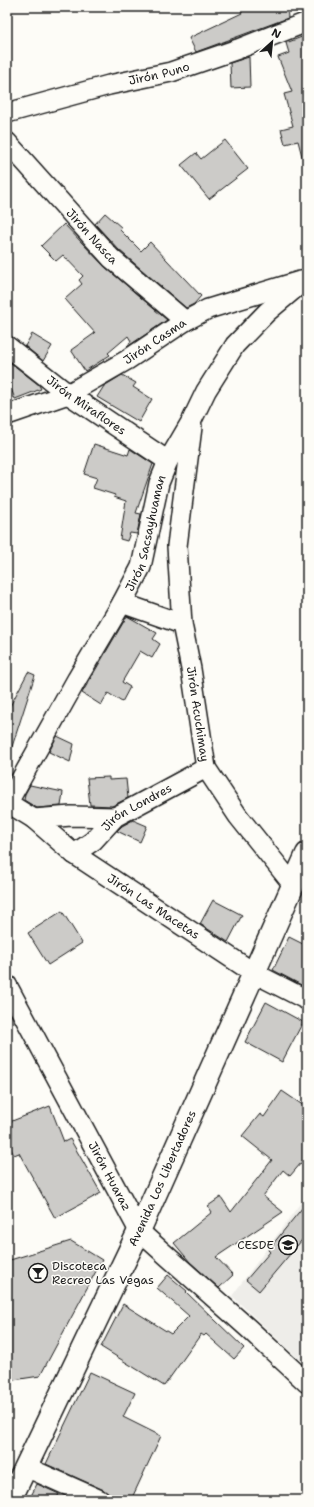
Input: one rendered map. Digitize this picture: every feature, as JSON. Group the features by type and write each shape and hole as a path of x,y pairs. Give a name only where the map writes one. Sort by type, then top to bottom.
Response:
{"street":[{"name":"Jirón Puno","path":"7,113 109,85 171,72 307,22"},
{"name":"Jirón Nasca","path":"7,142 111,258 185,321"},
{"name":"Jirón Casma","path":"7,415 68,394 127,360 185,321 208,309 306,280"},
{"name":"Jirón Sacsayhuaman","path":"7,804 141,567 160,483 168,461 192,420 206,391 235,345 267,312 306,280"},
{"name":"Jirón Miraflores","path":"7,346 68,394 168,461"},
{"name":"Jirón Acuchimay","path":"192,420 177,546 182,624 191,669 206,768 238,816 294,886"},
{"path":"122,603 182,624"},
{"name":"Jirón Londres","path":"74,854 93,842 115,817 206,768"},
{"name":"Jirón Las Macetas","path":"7,804 34,819 74,854 254,973 307,1000"},
{"path":"34,819 71,816 115,817"},
{"name":"Avenida Los Libertadores","path":"10,1500 139,1231 307,854"},
{"name":"Jirón Huaraz","path":"7,985 139,1231 250,1329 307,1383"},
{"path":"26,1467 100,1500"}],"shaded area":[{"name":"CESDE","path":"307,1194 307,1367 232,1296"}],"building":[{"path":"241,7 287,7 288,18 196,52 189,38 242,13"},
{"path":"307,35 307,160 303,160 298,141 285,144 281,129 293,126 284,94 292,92 278,57 289,53 286,43"},
{"path":"249,57 250,87 231,88 230,63"},
{"path":"225,140 248,169 209,199 181,165 196,153 201,159"},
{"path":"105,213 122,228 120,230 141,251 150,242 201,296 194,304 186,308 119,250 95,224"},
{"path":"64,224 104,266 167,320 127,347 131,341 128,336 108,353 110,355 85,371 71,350 95,333 65,299 82,284 79,280 83,276 63,255 56,261 41,246"},
{"path":"32,334 52,346 43,361 25,346"},
{"path":"7,360 39,385 41,389 15,399 7,378"},
{"path":"122,375 136,383 133,387 152,399 139,422 97,397 104,386"},
{"path":"94,444 128,455 130,449 153,464 136,513 141,514 137,534 130,533 127,541 120,539 126,501 114,497 115,495 93,488 97,478 84,474"},
{"path":"127,616 157,633 153,639 160,644 152,658 140,651 122,682 130,687 122,702 108,693 101,705 82,693"},
{"path":"28,672 35,675 10,753 7,752 7,712"},
{"path":"57,736 74,744 70,762 49,752"},
{"path":"109,777 109,780 126,779 128,798 112,806 90,805 87,778"},
{"path":"30,785 63,792 61,806 37,808 24,800 25,794"},
{"path":"133,820 147,826 140,842 117,831 122,826"},
{"path":"213,900 242,915 228,942 200,924"},
{"path":"62,911 82,943 48,965 28,933"},
{"path":"289,937 307,946 307,988 273,970"},
{"path":"266,1002 303,1022 282,1062 245,1042"},
{"path":"282,1091 307,1108 307,1156 290,1176 283,1170 263,1196 283,1212 216,1257 233,1275 219,1288 190,1262 174,1243 212,1212 208,1206 221,1197 231,1212 272,1160 242,1136 260,1114 264,1117"},
{"path":"50,1106 64,1142 70,1139 101,1193 55,1218 19,1153 14,1155 10,1147 7,1148 7,1123"},
{"path":"307,1202 307,1234 259,1291 246,1280 270,1252 268,1250"},
{"path":"71,1241 102,1260 40,1376 7,1381 7,1261"},
{"path":"168,1275 187,1291 186,1292 244,1348 234,1359 206,1334 204,1336 201,1334 164,1386 101,1347 123,1304 171,1334 189,1316 157,1288"},
{"path":"90,1372 135,1393 123,1417 161,1436 131,1500 113,1500 104,1490 46,1464"},
{"path":"37,1484 59,1494 56,1500 29,1500"}],"place":[{"name":"CESDE","path":"288,1245"},
{"name":"Discoteca Recreo Las Vegas","path":"38,1273"}]}
